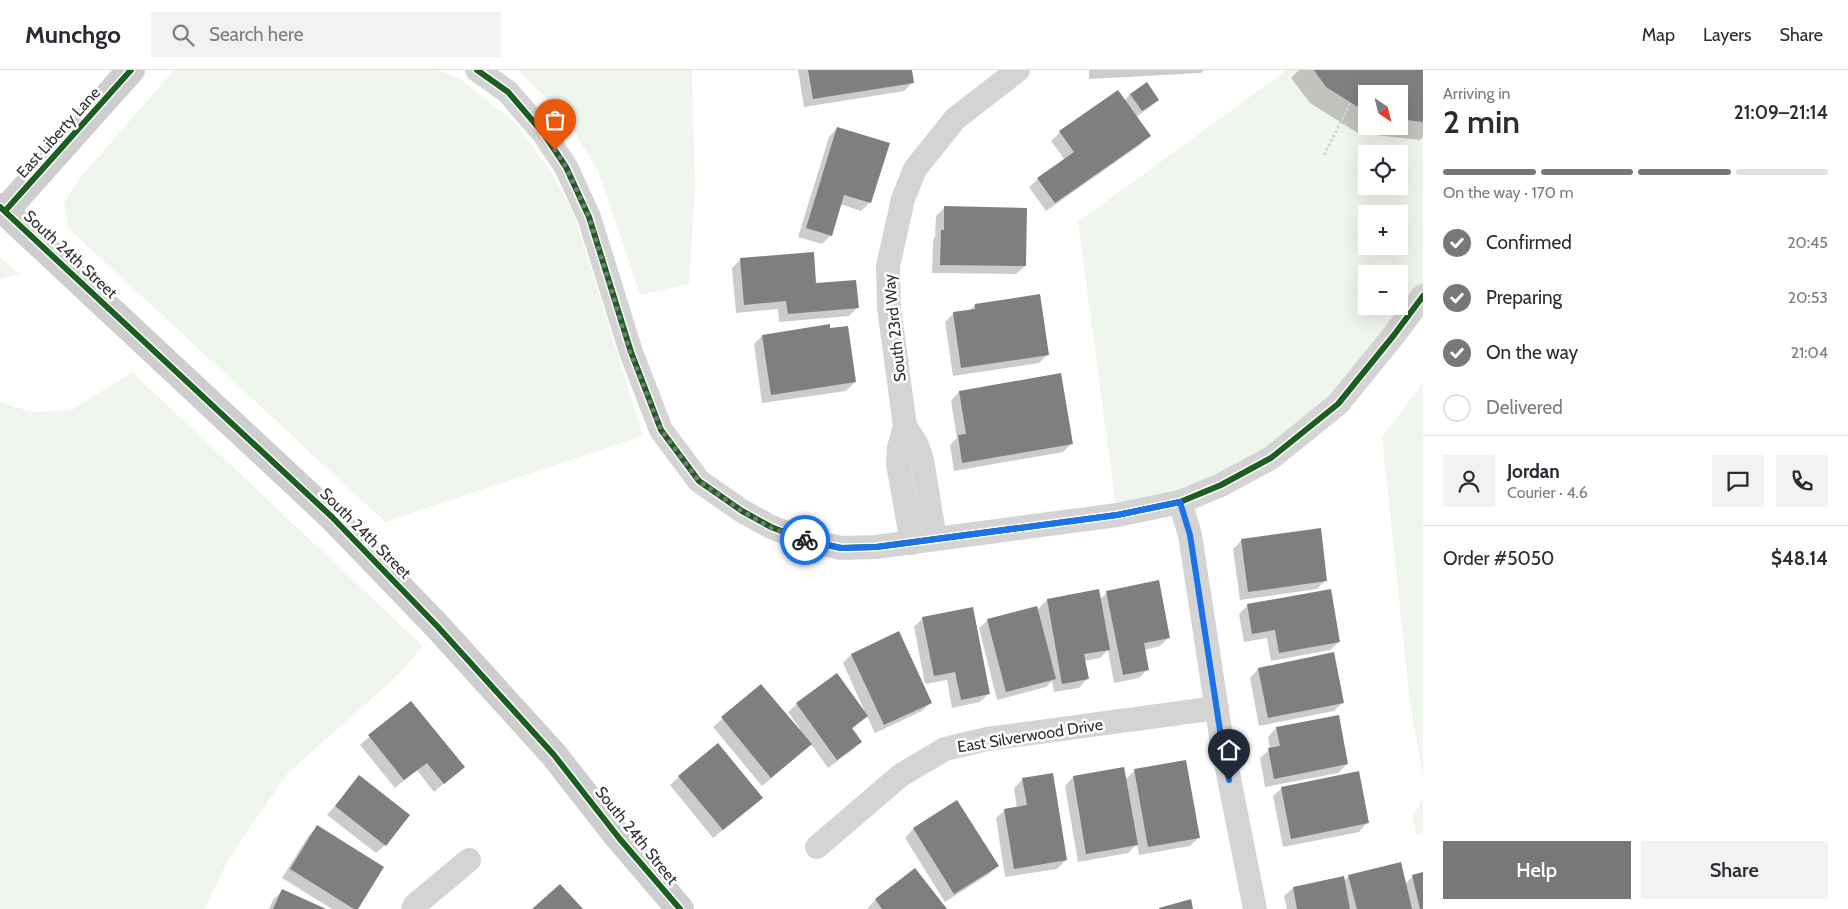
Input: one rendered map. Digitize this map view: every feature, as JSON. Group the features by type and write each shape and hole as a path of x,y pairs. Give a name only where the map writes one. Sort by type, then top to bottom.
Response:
{"street":[{"name":"East Liberty Lane","path":"2,209 131,70"},
{"path":"477,70 508,92 544,134 566,167 589,217 630,352 661,430 699,481 742,511 771,528 805,540 841,548 876,547 1117,515 1180,502 1221,485 1271,458 1338,404 1423,296"},
{"name":"South 23rd Way","path":"935,540 922,460 917,445 906,426 890,308 888,266 903,199 914,170 955,119 1018,70"},
{"name":"South 24th Street","path":"2,209 339,524 438,627 554,755 619,838 680,909"},
{"name":"South 23rd Way","path":"906,426 899,448 898,464 912,543"},
{"path":"898,464 922,460"},
{"path":"1180,502 1190,535 1222,743 1254,909"},
{"name":"East Silverwood Drive","path":"817,847 901,775 945,749 986,739 1217,708"},
{"path":"413,909 415,905 469,860"}],"path":[{"path":"1324,155 1351,102"}],"shaded area":[{"path":"174,70 438,70 462,80 516,124 551,172 573,211 643,436 385,522 68,228 64,203 78,180"},
{"path":"518,70 692,70 695,189 689,284 640,295 598,170 564,116"},
{"path":"1283,70 1423,70 1423,296 1408,312 1408,265 1358,265 1358,315 1405,315 1271,458 1117,515 1078,222 1284,72"},
{"path":"0,257 19,274 0,279"},
{"path":"132,372 423,646 397,676 287,774 228,860 204,909 0,909 0,402 32,412 72,410"},
{"path":"1423,383 1423,777 1410,704 1382,437"},
{"path":"1423,796 1423,834 1416,835 1413,818"}],"building":[{"path":"808,70 912,70 914,83 813,99"},
{"path":"1314,70 1423,70 1423,122 1408,120 1408,85 1358,85 1358,107 1326,87"},
{"path":"1147,82 1159,100 1142,111 1130,94"},
{"path":"1118,90 1151,136 1055,203 1037,178 1074,152 1059,131"},
{"path":"837,127 890,143 871,203 844,195 832,236 806,228"},
{"path":"944,206 1027,208 1026,266 940,265 941,230 944,230"},
{"path":"814,252 816,283 856,280 859,308 788,314 786,301 744,305 740,258"},
{"path":"1040,294 1049,355 961,368 953,312 975,309 975,304"},
{"path":"830,324 830,328 848,326 856,382 771,395 762,335"},
{"path":"1061,373 1073,444 962,463 958,435 966,434 959,391"},
{"path":"1321,528 1327,581 1248,592 1241,539"},
{"path":"1159,580 1170,638 1144,643 1149,670 1123,675 1106,591"},
{"path":"1099,589 1110,650 1084,654 1089,679 1062,684 1047,599"},
{"path":"1331,589 1340,642 1279,653 1275,630 1252,634 1247,604"},
{"path":"1037,606 1056,679 1006,692 987,619"},
{"path":"973,607 990,694 961,700 955,672 934,676 922,617"},
{"path":"899,631 932,703 884,725 851,654"},
{"path":"1334,652 1344,703 1268,718 1258,668"},
{"path":"837,673 868,716 852,728 862,742 837,760 796,703"},
{"path":"761,684 812,744 771,778 721,717"},
{"path":"411,701 465,767 444,784 427,763 404,780 368,735"},
{"path":"1339,715 1348,764 1274,779 1268,748 1280,746 1276,727"},
{"path":"718,743 763,798 723,830 678,776"},
{"path":"1186,760 1200,838 1148,847 1134,769"},
{"path":"1124,767 1138,845 1086,854 1073,776"},
{"path":"1359,771 1369,823 1291,839 1281,787"},
{"path":"1053,773 1067,860 1014,869 1004,809 1027,805 1022,778"},
{"path":"359,775 410,815 386,846 335,806"},
{"path":"957,800 999,866 954,894 913,828"},
{"path":"317,825 384,867 358,909 354,909 290,869"},
{"path":"1401,862 1412,909 1357,909 1348,875"},
{"path":"915,868 947,909 882,909 875,899"},
{"path":"1423,872 1423,909 1420,909 1412,875"},
{"path":"1344,876 1350,909 1297,909 1293,887"},
{"path":"560,884 583,909 532,909"},
{"path":"282,889 326,909 273,909"},
{"path":"1191,899 1193,909 1159,909 1159,908"}],"cycle path":[{"path":"5,211 131,70"},
{"path":"477,70 508,92 544,134 566,167 589,217 631,352 661,430 699,481 742,511 771,527 805,540 841,548 876,547 1117,515 1180,502 1221,485 1271,458 1338,404 1423,296"},
{"path":"0,207 332,517 438,627 554,755 619,838 680,909"}],"way so far":[{"path":"555,150 566,167 589,217 630,352 661,430 699,481 742,511 771,528 805,540"}],"route":[{"path":"805,540 841,548 876,547 1117,515 1180,502 1190,535 1229,780"}]}
